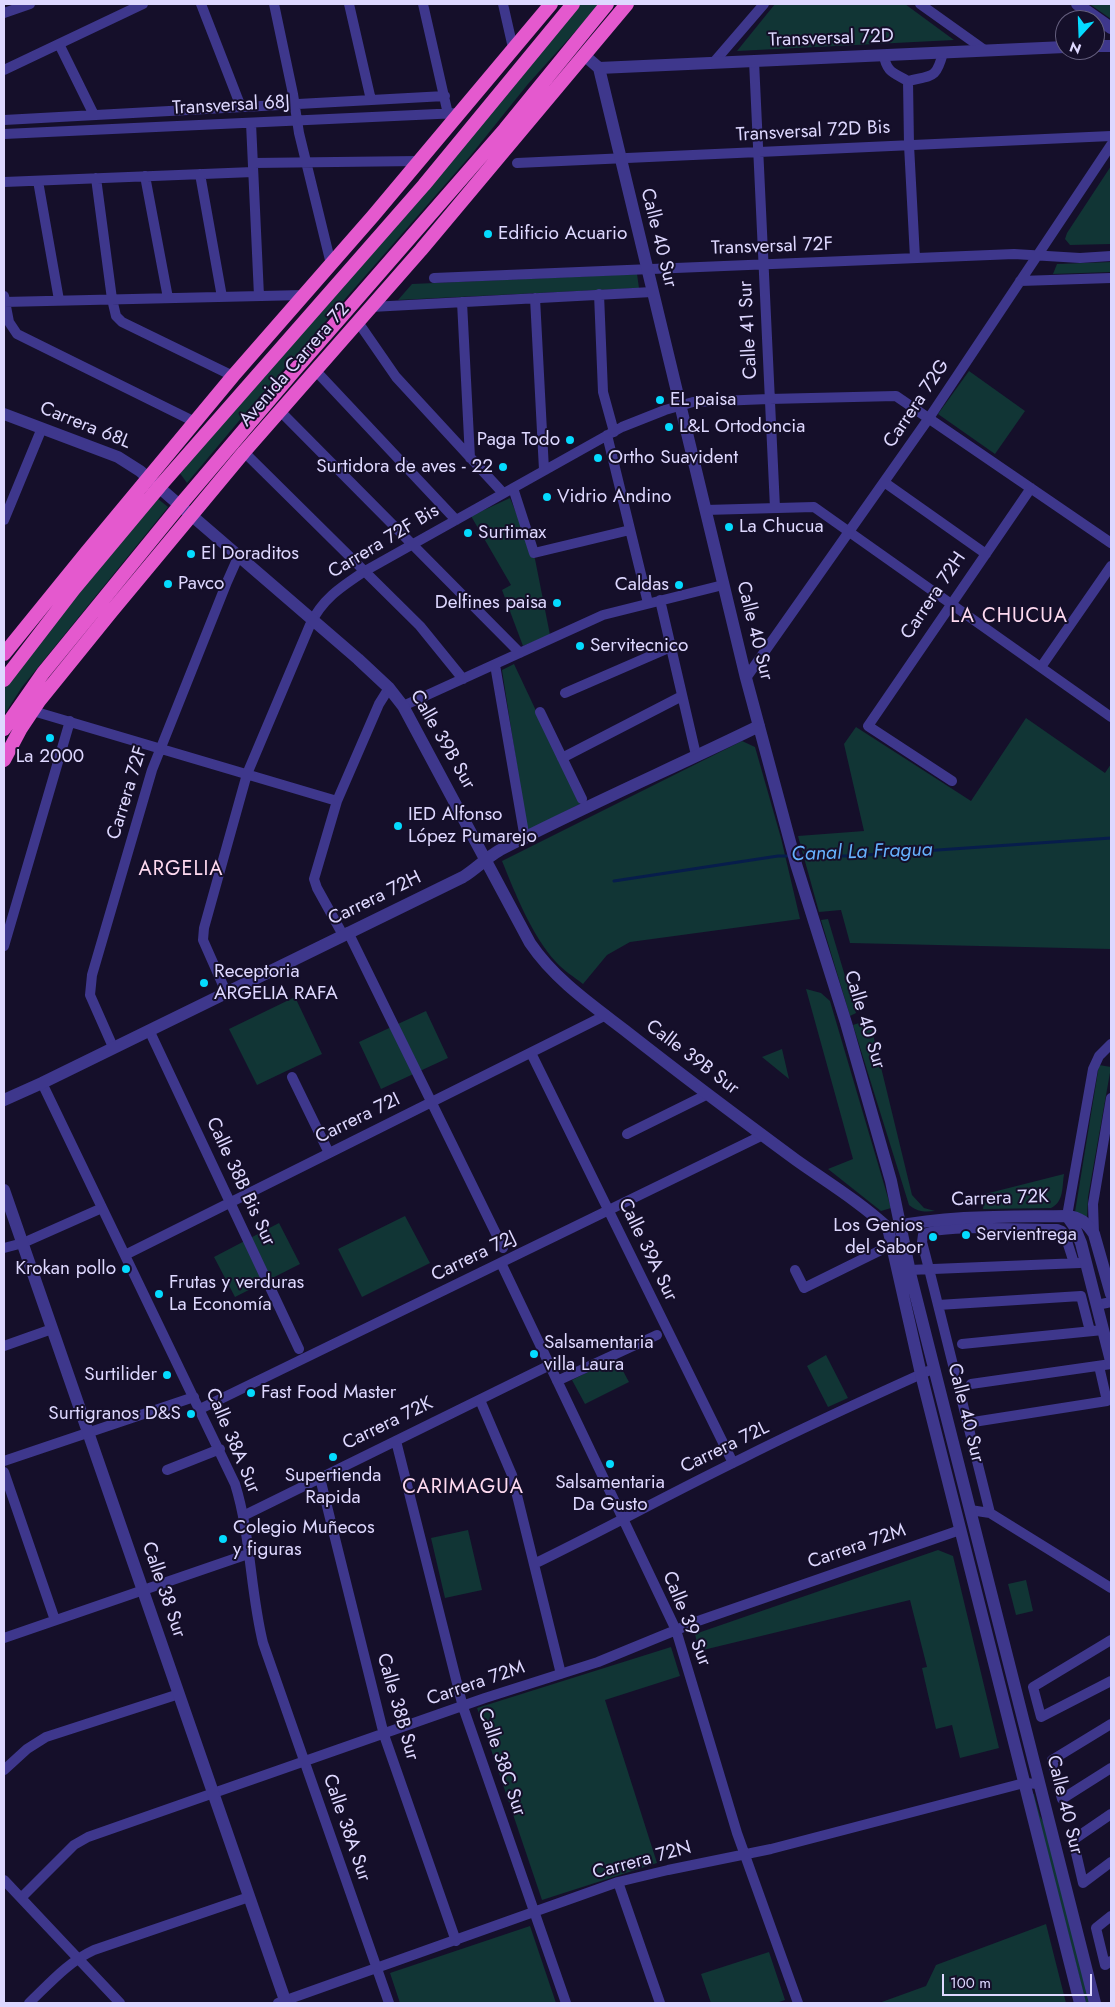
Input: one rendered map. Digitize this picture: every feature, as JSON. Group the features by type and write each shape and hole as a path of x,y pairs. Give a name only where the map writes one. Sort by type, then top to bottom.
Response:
{"highway":[{"name":"Avenida Carrera 72","path":"4,680 154,482 196,422 233,376 419,161 454,114 551,4"},
{"name":"Avenida Carrera 72","path":"4,654 154,482 386,227 441,164 572,4"},
{"name":"Avenida Carrera 72","path":"4,729 42,673 181,504 294,371 470,170 607,4"},
{"name":"Avenida Carrera 72","path":"4,760 47,691 192,514 457,208 628,4"},
{"path":"348,243 386,227"},
{"path":"280,411 294,371"}],"street":[{"path":"4,13 30,4"},
{"path":"4,70 144,4"},
{"path":"201,4 241,107"},
{"path":"274,4 306,163 331,264"},
{"path":"349,4 371,100"},
{"path":"423,4 444,96 454,114"},
{"path":"503,4 513,48"},
{"path":"714,62 764,4"},
{"path":"920,4 986,51"},
{"path":"1077,4 1111,28"},
{"path":"59,44 94,115"},
{"name":"Transversal 72D","path":"599,68 1055,48"},
{"path":"884,55 885,66 908,81 931,75 938,69 943,53"},
{"path":"584,55 599,68"},
{"name":"Calle 41 Sur","path":"754,61 775,508"},
{"name":"Calle 40 Sur","path":"599,68 746,678 796,864 848,1032 891,1181 894,1227 889,1249 1080,2003"},
{"path":"908,81 909,145 915,258"},
{"name":"Transversal 68J","path":"4,120 444,96"},
{"name":"Transversal 68J","path":"4,134 454,114"},
{"path":"251,123 260,296"},
{"name":"Transversal 72D Bis","path":"517,163 1111,136"},
{"name":"Carrera 72G","path":"746,678 929,418 1111,145"},
{"path":"4,182 200,174 306,163 419,161"},
{"path":"200,174 222,297"},
{"path":"145,176 168,298"},
{"path":"96,178 112,299 116,316 122,322 233,376"},
{"path":"38,181 60,300"},
{"name":"Transversal 72F","path":"434,278 1014,254 1080,258 1111,256"},
{"path":"1020,281 1111,278"},
{"path":"371,307 652,292"},
{"path":"599,294 603,392 630,530 648,603"},
{"path":"196,422 23,338 13,330 9,322 4,299 60,300 304,295"},
{"path":"535,298 544,470"},
{"path":"462,302 470,458"},
{"path":"358,322 396,377 503,493"},
{"path":"315,370 456,520"},
{"name":"Carrera 72F Bis","path":"226,992 203,940 204,928 247,774 313,619 332,593 365,571 611,433 680,406 706,401 770,398 896,396 929,418"},
{"path":"280,411 520,653"},
{"name":"Carrera 68L","path":"4,414 118,457 154,482"},
{"path":"929,418 1111,543"},
{"path":"4,520 42,428"},
{"path":"244,452 420,626 463,679"},
{"name":"Calle 39B Sur","path":"154,482 240,555 389,688 403,706 538,955 568,986 763,1135 861,1206 894,1227"},
{"path":"884,482 986,554"},
{"path":"513,488 534,553 630,530"},
{"name":"Carrera 72H","path":"952,782 868,726 1031,488"},
{"path":"705,510 814,507 1111,717"},
{"name":"Carrera 72F","path":"113,1048 90,995 90,986 159,748 227,582 240,555"},
{"path":"1041,667 1111,566"},
{"path":"403,706 603,615 723,585"},
{"path":"660,600 696,755"},
{"path":"565,693 671,647"},
{"path":"495,664 524,838"},
{"path":"389,688 379,704 336,801 314,879 317,888 346,934 432,1102 503,1248"},
{"path":"562,758 682,696"},
{"path":"33,711 336,801"},
{"path":"540,712 582,799"},
{"path":"4,946 70,722"},
{"name":"Carrera 72H","path":"4,1100 463,877 486,859 524,838 759,726"},
{"name":"Carrera 72I","path":"125,1254 606,1015"},
{"name":"Calle 38B Bis Sur","path":"150,1030 299,1349"},
{"path":"967,1423 1107,1401 1107,1364 1103,1330 1097,1305 1080,1263 1078,1235 1067,1216 1093,1069 1096,1062 1107,1053 1111,1044"},
{"name":"Calle 39A Sur","path":"530,1053 733,1463"},
{"path":"292,1077 329,1152"},
{"name":"Calle 38A Sur","path":"42,1083 235,1484 243,1516 255,1605 263,1643 388,2003"},
{"path":"627,1134 708,1094"},
{"path":"1111,1098 1093,1204 1094,1234 1111,1294"},
{"name":"Carrera 72J","path":"200,1409 763,1135"},
{"name":"Calle 38 Sur","path":"4,1190 214,1794 283,2002"},
{"path":"4,1248 22,1243 102,1208"},
{"name":"Carrera 72K","path":"922,1238 925,1233 930,1232 1038,1223 1067,1216 1084,1221 1094,1234"},
{"name":"Carrera 72K","path":"894,1227 952,1219 1038,1223 1062,1231 1080,1263"},
{"name":"Calle 40 Sur","path":"894,1227 910,1270 1095,2003"},
{"name":"Calle 40 Sur","path":"922,1238 990,1513"},
{"path":"795,1270 804,1288 889,1249"},
{"name":"Calle 39 Sur","path":"501,1263 676,1630 745,1854 798,2003"},
{"path":"910,1270 1080,1263"},
{"path":"938,1305 1081,1296 1090,1331"},
{"path":"1097,1305 1111,1302"},
{"path":"4,1346 52,1329"},
{"path":"962,1344 1103,1330"},
{"path":"557,1380 656,1335"},
{"path":"971,1384 1107,1364"},
{"name":"Carrera 72K","path":"243,1516 550,1365"},
{"name":"Carrera 72L","path":"534,1564 733,1463 934,1368"},
{"path":"4,1461 194,1397"},
{"path":"480,1400 512,1475 561,1674"},
{"name":"Calle 38C Sur","path":"396,1441 463,1707 566,2003"},
{"path":"167,1470 220,1450"},
{"path":"4,1472 55,1620"},
{"name":"Calle 38B Sur","path":"320,1478 384,1735 456,1941"},
{"path":"970,1510 990,1513 1111,1588"},
{"name":"Carrera 72M","path":"21,1898 80,1841 463,1707 598,1662 676,1630 960,1530"},
{"path":"4,1638 248,1554"},
{"path":"1111,1640 1033,1687 1041,1718 1111,1681"},
{"path":"4,1770 27,1749 46,1737 179,1694"},
{"name":"Calle 40 Sur","path":"1111,1724 1052,1760 1062,1799 1111,1768"},
{"path":"1024,1783 1036,1770"},
{"name":"Carrera 72N","path":"283,2002 618,1882 745,1854 1024,1783 1039,1784"},
{"name":"Calle 40 Sur","path":"1111,1814 1073,1840 1083,1883 1111,1862"},
{"path":"4,1880 120,2003"},
{"path":"618,1882 660,2003"},
{"path":"29,2003 64,1969 78,1958 94,1950 249,1897"},
{"path":"1108,1963 1096,1928 1111,1916"}],"green space":[{"path":"579,4 600,4 528,84 471,155 254,403 187,483 179,472"},
{"path":"775,4 905,4 954,40 737,51"},
{"path":"1111,4 1111,19 1105,15 1105,10 1098,10 1091,5"},
{"path":"1111,166 1111,244 1070,245 1065,239 1067,233"},
{"path":"1111,262 1111,272 1053,274 1057,264"},
{"path":"637,274 639,288 398,300 412,284"},
{"path":"969,371 1025,411 995,454 938,414"},
{"path":"157,498 168,507 22,687 4,715 4,688 65,608"},
{"path":"510,498 535,559 550,635 523,646 502,590 511,585 471,516"},
{"path":"514,664 580,804 527,831 502,670"},
{"path":"1026,718 1105,773 1111,764 1111,949 850,943 841,910 819,912 798,836 864,831 844,744 856,727 971,801"},
{"path":"742,741 755,747 781,838 800,919 630,942 607,955 583,984 559,965 539,940 525,914 502,861"},
{"path":"828,919 856,1013 850,1016 821,920"},
{"path":"806,989 821,993 830,1001 891,1208 881,1211 828,1169 853,1159"},
{"path":"295,997 322,1054 257,1085 229,1029"},
{"path":"426,1011 448,1058 381,1089 359,1042"},
{"path":"859,1023 871,1026 912,1195 924,1208 935,1211 921,1211 909,1205 853,1025"},
{"path":"782,1049 789,1079 762,1057"},
{"path":"1099,1065 1111,1067 1088,1197 1087,1218 1075,1212"},
{"path":"1064,1174 1060,1198 1051,1208 983,1209 985,1194"},
{"path":"405,1216 430,1263 362,1297 338,1249"},
{"path":"279,1223 300,1264 235,1297 214,1257"},
{"path":"826,1355 848,1398 828,1407 807,1366"},
{"path":"616,1358 629,1382 585,1404 572,1380"},
{"path":"468,1530 482,1590 445,1598 431,1538"},
{"path":"938,1550 953,1556 999,1748 960,1758 952,1725 936,1729 922,1668 927,1667 910,1600 699,1651 695,1634"},
{"path":"1026,1580 1033,1611 1016,1615 1008,1584"},
{"path":"671,1647 680,1676 605,1700 657,1863 542,1900 477,1708"},
{"path":"1032,1794 1034,1794 1040,1816 1048,1830 1091,2003 1086,2003"},
{"path":"1046,1924 1066,2003 879,2003 926,1986 936,1965"},
{"path":"530,1926 556,2003 400,2003 390,1973"},
{"path":"769,1952 785,2000 776,2003 711,2003 701,1974"}],"waterway":[{"name":"Canal La Fragua","path":"798,856 851,856 1111,838"},
{"name":"Canal La Fragua","path":"614,881 778,856 789,856"}],"place":[{"name":"Edificio Acuario","path":"488,234"},
{"name":"EL paisa","path":"660,400"},
{"name":"L&L Ortodoncia","path":"669,427"},
{"name":"Paga Todo","path":"570,440"},
{"name":"Ortho Suavident","path":"598,458"},
{"name":"Surtidora de aves - 22","path":"503,467"},
{"name":"Vidrio Andino","path":"547,497"},
{"name":"La Chucua","path":"729,527"},
{"name":"Surtimax","path":"468,533"},
{"name":"El Doraditos","path":"191,554"},
{"name":"Pavco","path":"168,584"},
{"name":"Caldas","path":"679,585"},
{"name":"Delfines paisa","path":"557,603"},
{"name":"Servitecnico","path":"580,646"},
{"name":"La 2000","path":"50,738"},
{"name":"IED Alfonso López Pumarejo","path":"398,826"},
{"name":"Receptoria ARGELIA RAFA","path":"204,983"},
{"name":"Servientrega","path":"966,1235"},
{"name":"Los Genios del Sabor","path":"933,1237"},
{"name":"Krokan pollo","path":"126,1269"},
{"name":"Frutas y verduras La Economía","path":"159,1294"},
{"name":"Salsamentaria villa Laura","path":"534,1354"},
{"name":"Surtilider","path":"167,1375"},
{"name":"Fast Food Master","path":"251,1393"},
{"name":"Surtigranos D&S","path":"191,1414"},
{"name":"Supertienda Rapida","path":"333,1457"},
{"name":"Salsamentaria Da Gusto","path":"610,1464"},
{"name":"Colegio Muñecos y figuras","path":"223,1539"}],"district":[{"name":"LA CHUCUA","path":"1009,617"},
{"name":"ARGELIA","path":"181,870"},
{"name":"CARIMAGUA","path":"463,1488"}]}
